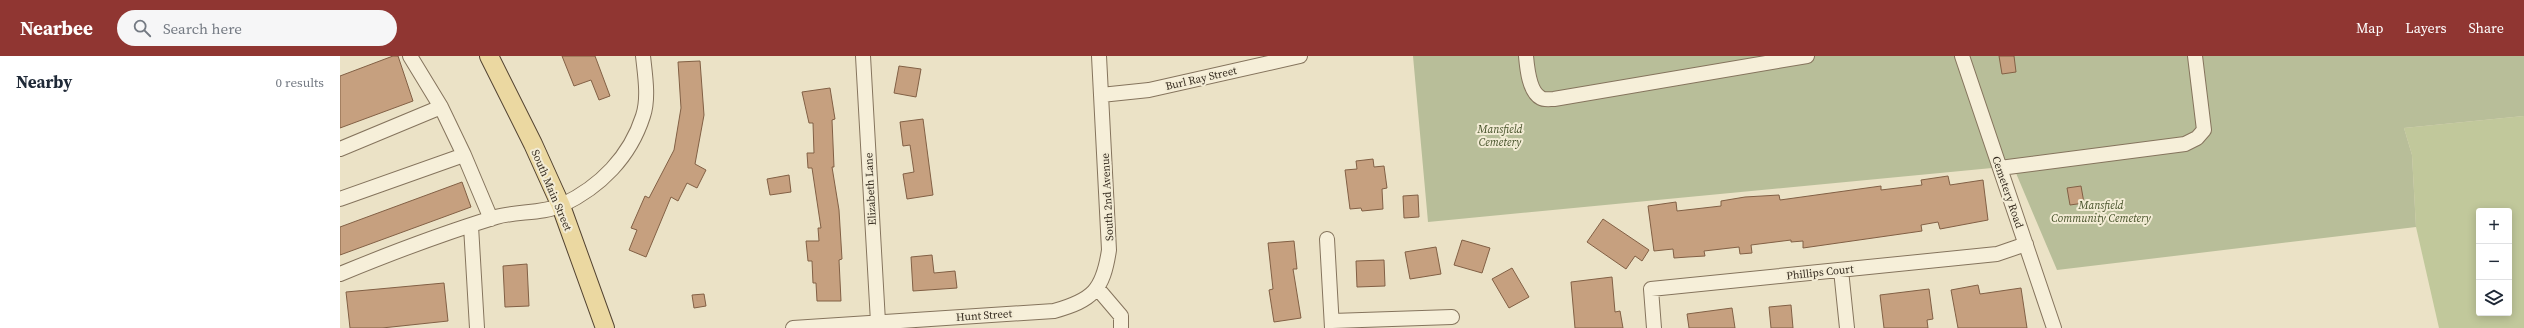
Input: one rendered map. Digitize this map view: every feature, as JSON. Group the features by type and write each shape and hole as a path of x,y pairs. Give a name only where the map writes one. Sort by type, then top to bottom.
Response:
{"main road":[{"name":"South Main Street","path":"489,56 533,144 561,206 605,328"}],"street":[{"path":"410,56 441,107 464,155 491,219"},
{"path":"340,274 491,219 561,206 598,183 618,163 629,148 643,115 646,87 643,56"},
{"name":"Elizabeth Lane","path":"863,56 878,322"},
{"name":"South 2nd Avenue","path":"1098,289 1106,271 1109,250 1099,56"},
{"name":"Burl Ray Street","path":"1101,95 1149,90 1300,56"},
{"path":"1526,56 1529,77 1536,93 1541,98 1554,99 1807,56"},
{"name":"Cemetery Road","path":"1962,56 2054,328"},
{"path":"2000,168 2185,144 2197,138 2204,130 2195,56"},
{"path":"340,149 441,107"},
{"path":"340,199 464,155"},
{"path":"471,226 477,328"},
{"path":"1327,239 1332,324 1452,317"},
{"name":"Phillips Court","path":"1654,328 1651,289 1998,254 2026,244"},
{"path":"1841,270 1847,328"},
{"path":"1098,289 1121,316 1121,328"},
{"name":"Hunt Street","path":"793,328 1054,311 1080,303 1098,289"}],"green space":[{"name":"Mansfield Cemetery","path":"1413,56 2524,56 2524,116 2404,128 2412,155 2416,227 2057,270 2013,166 1428,222"},
{"path":"2524,116 2524,328 2439,328 2416,227 2412,155 2404,128"}],"building":[{"path":"393,56 398,56 413,101 340,128 340,76"},
{"path":"562,56 595,56 610,96 599,100 591,80 574,86"},
{"path":"1999,56 2014,56 2016,72 2002,74"},
{"path":"700,61 704,115 695,164 706,170 697,188 687,183 678,201 671,197 646,257 629,250 637,230 631,228 645,196 649,198 674,150 681,108 678,62"},
{"path":"899,66 921,69 916,97 894,93"},
{"path":"830,88 835,119 832,120 834,167 832,167 839,210 842,259 839,260 841,301 817,301 816,283 813,283 812,261 808,261 806,241 819,241 818,228 821,228 812,168 808,168 807,153 814,153 813,123 809,123 802,92"},
{"path":"923,119 933,195 907,199 903,174 914,172 910,145 903,146 900,122"},
{"path":"1373,159 1374,167 1384,166 1387,188 1382,189 1383,209 1362,211 1361,208 1350,209 1345,170 1357,169 1356,161"},
{"path":"789,175 791,192 770,195 767,179"},
{"path":"1948,176 1950,185 1983,180 1988,220 1940,229 1938,222 1921,225 1922,231 1803,248 1803,241 1791,242 1791,240 1751,245 1752,253 1740,254 1739,247 1704,251 1705,256 1674,258 1673,249 1654,251 1648,206 1676,202 1677,211 1721,206 1721,201 1745,197 1779,195 1780,200 1881,186 1881,190 1922,185 1921,180"},
{"path":"462,182 471,207 340,255 340,227"},
{"path":"2081,186 2084,203 2070,205 2067,188"},
{"path":"1418,195 1419,217 1404,218 1403,196"},
{"path":"1603,219 1649,250 1642,261 1635,256 1626,269 1587,242"},
{"path":"1462,240 1490,248 1482,273 1454,265"},
{"path":"1294,241 1297,269 1293,269 1301,318 1274,322 1269,290 1273,289 1268,243"},
{"path":"1436,247 1441,274 1410,279 1405,252"},
{"path":"932,255 934,273 955,271 957,288 913,291 911,257"},
{"path":"1384,260 1385,286 1357,287 1356,261"},
{"path":"527,264 529,306 505,307 503,266"},
{"path":"1512,268 1529,297 1509,308 1492,279"},
{"path":"1612,277 1615,312 1620,311 1623,328 1575,328 1571,282"},
{"path":"444,283 448,321 382,328 350,328 346,292"},
{"path":"1978,285 1980,294 2021,288 2027,328 1958,328 1951,290"},
{"path":"1929,289 1933,319 1927,320 1928,328 1884,328 1880,295"},
{"path":"704,294 706,306 694,308 692,295"},
{"path":"1791,305 1793,328 1771,328 1769,307"},
{"path":"1732,308 1735,328 1689,328 1687,314"}],"park label":[{"name":"Mansfield Community Cemetery","path":"2101,211"}]}
